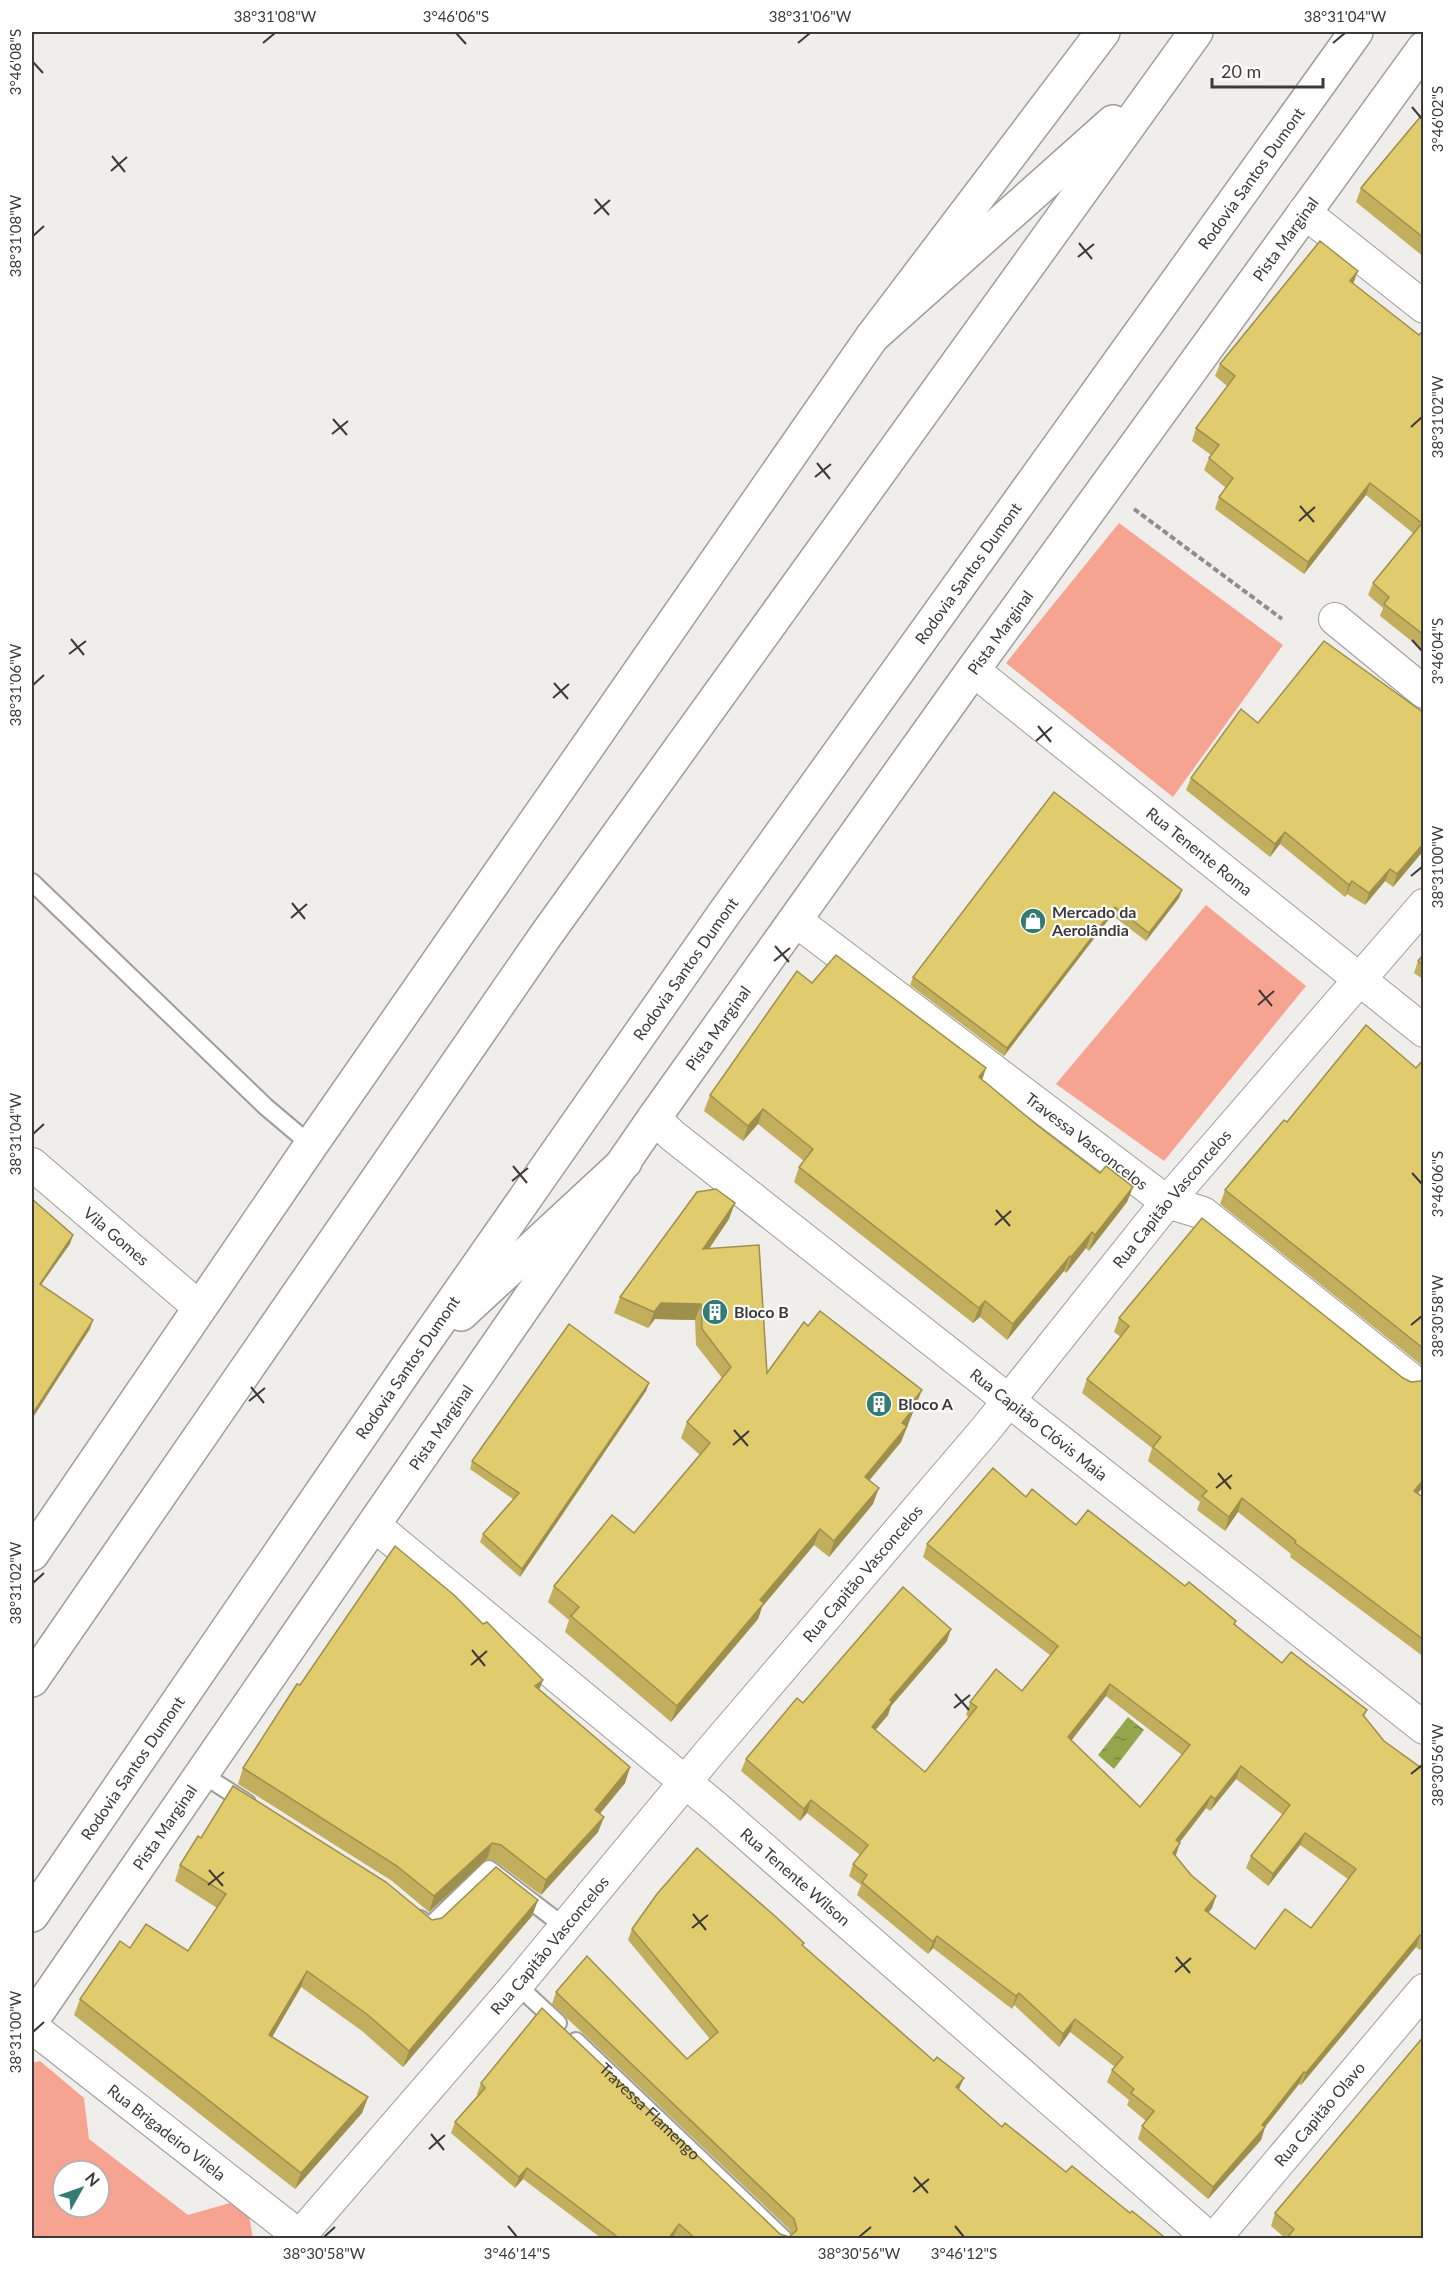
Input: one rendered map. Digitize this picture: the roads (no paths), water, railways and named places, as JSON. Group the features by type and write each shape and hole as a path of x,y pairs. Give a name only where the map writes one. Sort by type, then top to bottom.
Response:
{"main road":[{"path":"32,1554 311,1145 872,337 1104,32"},
{"path":"32,1680 546,936 1159,81 1197,32"},
{"name":"Rodovia Santos Dumont","path":"32,1915 415,1356 737,896 1356,32"},
{"name":"Pista Marginal","path":"32,2020 654,1119 973,670 1424,48"},
{"path":"872,337 1159,81"},
{"path":"415,1356 625,1162"}],"street":[{"path":"1304,212 1424,307"},
{"path":"1335,619 1424,692"},
{"name":"Rua Tenente Roma","path":"973,670 1424,1032"},
{"name":"Rua Capitão Vasconcelos","path":"300,2238 517,1985 1008,1402 1167,1202 1424,905"},
{"name":"Travessa Vasconcelos","path":"795,920 1167,1202 1203,1213 1409,1378"},
{"name":"Rua Capitão Clóvis Maia","path":"654,1119 1008,1402 1424,1728"},
{"name":"Vila Gomes","path":"32,1164 200,1308"},
{"name":"Rua Tenente Wilson","path":"374,1526 684,1784 719,1810 1209,2238"},
{"name":"Rua Capitão Olavo","path":"1215,2238 1424,1990"},
{"name":"Rua Brigadeiro Vilela","path":"32,2027 300,2238"}],"lane":[{"path":"32,882 266,1107 311,1145"},
{"path":"202,1774 257,1809"},
{"path":"403,1904 429,1926 489,1869 565,1927"},
{"name":"Travessa Flamengo","path":"517,1985 783,2238"}],"water":[{"path":"1128,1717 1144,1730 1114,1769 1098,1755"}],"place":[{"name":"Mercado da Aerolândia","path":"1033,921"},
{"name":"Bloco B","path":"715,1312"},
{"name":"Bloco A","path":"879,1404"}]}
